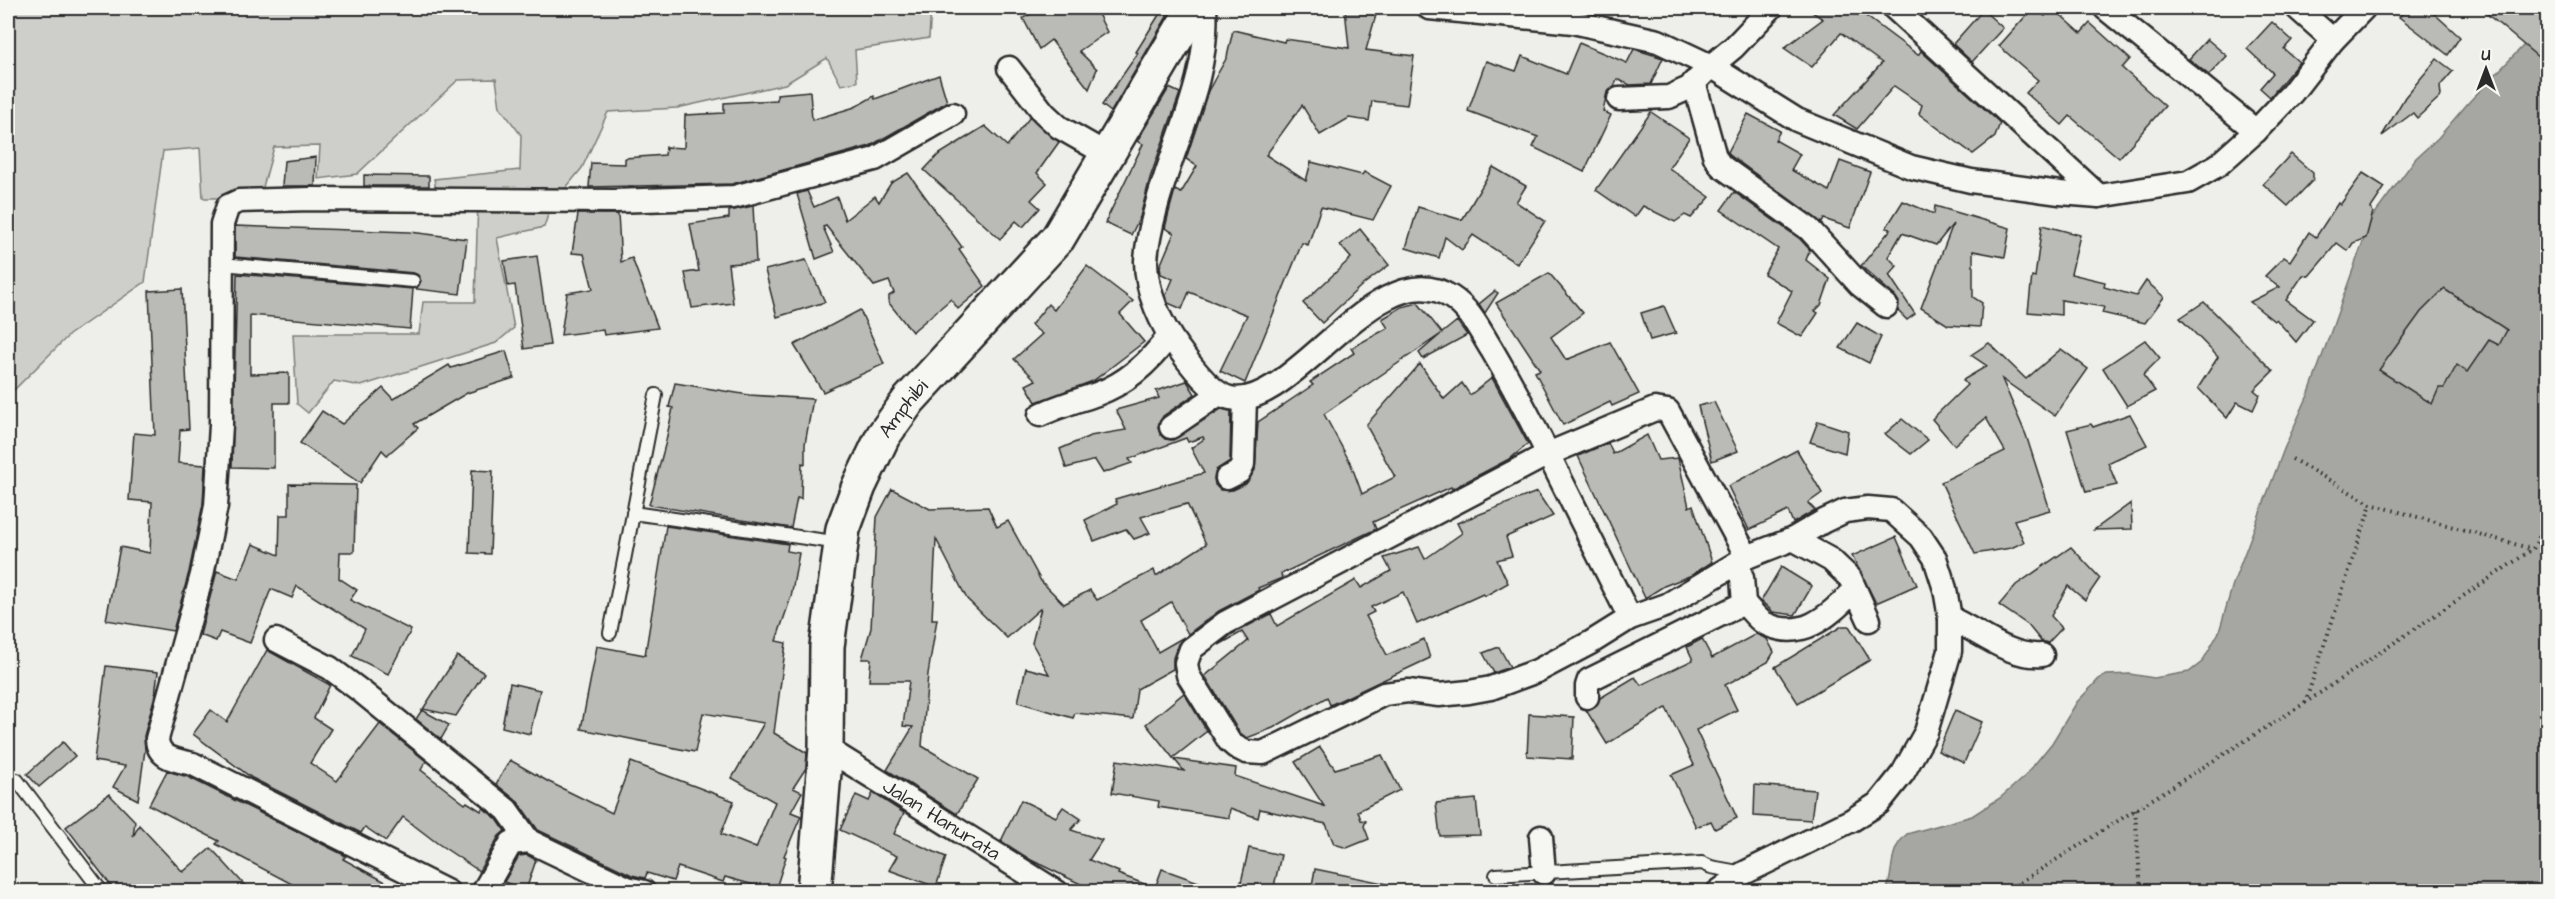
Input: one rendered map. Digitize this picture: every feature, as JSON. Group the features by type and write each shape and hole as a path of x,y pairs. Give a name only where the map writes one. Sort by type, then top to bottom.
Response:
{"main road":[{"name":"Amphibi","path":"814,891 826,748 827,646 843,529 859,486 883,436 909,400 1058,238 1194,8"}],"street":[{"path":"1205,8 1207,31 1203,61 1164,178 1148,237 1146,263 1150,293 1169,336 1188,362 1219,393 1231,398 1254,397 1275,385 1347,325 1380,302 1416,288 1437,289 1452,298 1470,314 1522,400 1630,618"},
{"path":"1429,8 1515,14 1613,30 1658,41 1711,66 1797,120 1911,167 1971,181 2100,196 2144,191 2188,182 2218,165 2292,93 2333,40 2364,8"},
{"path":"1619,99 1669,97 1689,88 1772,8"},
{"path":"1894,8 2100,196"},
{"path":"2105,8 2256,130"},
{"path":"2297,8 2333,40"},
{"path":"1009,68 1044,113 1059,127 1108,155"},
{"path":"1695,82 1715,157 1721,166 1809,229 1860,285 1886,306"},
{"path":"448,891 193,764 165,757 158,748 157,739 201,575 216,506 221,425 224,213 228,206 239,201 614,201 734,197 802,181 874,159 954,114"},
{"path":"1040,415 1099,393 1126,380 1152,358 1169,336"},
{"path":"1170,427 1219,393"},
{"path":"1227,478 1239,472 1243,464 1245,398"},
{"path":"1718,891 1744,873 1852,820 1879,803 1903,773 1926,732 1950,651 1950,618 1945,589 1935,558 1921,537 1891,510 1868,508 1845,512 1742,560 1667,605 1630,618 1590,644 1537,671 1491,688 1439,695 1408,691 1384,694 1263,753 1246,752 1228,741 1188,675 1186,663 1191,649 1225,623 1548,454 1655,409 1668,411 1742,560 1744,603 1764,622 1784,628 1807,627 1825,619 1855,590"},
{"path":"1793,538 1839,567 1850,578 1869,620"},
{"path":"1587,697 1589,680 1744,603"},
{"path":"1950,618 2017,652 2033,656 2042,655"},
{"path":"276,640 330,668 362,692 507,810 529,841 627,888 644,891"},
{"name":"Jalan Hanurata","path":"826,748 1057,891"},
{"path":"1541,837 1544,873"},
{"path":"483,891 511,843 529,841"}],"lane":[{"path":"222,264 412,280"},
{"path":"610,633 656,394"},
{"path":"633,513 841,543"},
{"path":"17,780 102,891"},
{"path":"1496,875 1702,863 1744,873"}],"path":[{"path":"2292,459 2371,504 2533,549"},
{"path":"2305,703 2371,504"},
{"path":"2005,891 2305,703 2533,549 2547,520"},
{"path":"2135,810 2141,891"},
{"path":"2017,884 2030,891"}],"shaded area":[{"path":"8,8 931,8 929,38 855,50 857,82 841,85 827,58 785,84 677,108 608,112 582,168 551,206 544,227 497,238 514,328 496,343 361,386 334,381 308,413 297,404 293,334 419,334 423,302 475,302 478,198 437,195 434,179 520,170 521,135 500,107 496,79 458,80 357,174 318,179 320,146 274,147 260,198 203,198 200,148 163,151 145,282 69,335 8,396"},
{"path":"2547,21 2547,891 1886,892 1894,854 1907,834 1972,816 2000,798 2025,776 2052,743 2077,702 2100,678 2107,675 2130,674 2154,678 2189,672 2202,662 2219,632 2233,584 2284,449 2309,393 2371,219 2416,158 2438,138 2469,102"}],"building":[{"path":"1042,8 1095,8 1107,32 1079,51 1097,69 1089,89 1051,40 1039,49 1023,18"},
{"path":"1806,8 1855,8 1918,55 1921,51 2000,123 1995,137 1973,154 1919,114 1922,105 1894,86 1857,129 1834,115 1882,63 1841,33 1812,67 1784,48 1823,19"},
{"path":"2033,8 2045,16 2053,8 2081,33 2090,23 2130,59 2122,68 2165,106 2119,158 2070,116 2062,125 2026,93 2038,80 1999,46"},
{"path":"2408,8 2428,8 2460,37 2448,55 2399,17"},
{"path":"2480,8 2547,8 2547,46 2538,57"},
{"path":"1345,9 1376,15 1366,50 1414,56 1407,105 1372,101 1369,121 1349,118 1320,135 1302,105 1266,155 1306,181 1311,162 1362,175 1364,172 1391,186 1373,220 1321,207 1308,245 1302,243 1245,383 1220,371 1247,315 1189,292 1182,309 1168,303 1166,295 1173,279 1161,274 1160,266 1174,233 1165,228 1170,208 1175,190 1181,193 1197,166 1186,159 1208,91 1227,57 1233,30 1284,42 1285,39 1349,48"},
{"path":"1162,10 1168,15 1111,112 1102,105 1138,53 1136,52"},
{"path":"1983,10 2003,28 1972,62 1953,44"},
{"path":"2272,22 2292,40 2284,49 2299,62 2270,97 2260,88 2273,73 2247,49"},
{"path":"2207,39 2227,56 2209,75 2189,59"},
{"path":"1579,43 1627,63 1634,49 1663,58 1651,84 1630,85 1617,79 1614,87 1607,92 1603,111 1611,115 1584,172 1533,147 1538,137 1468,111 1486,61 1516,71 1522,56 1566,74"},
{"path":"2437,59 2453,71 2440,86 2441,96 2417,118 2413,113 2382,136 2405,97"},
{"path":"939,75 947,102 870,146 732,184 589,187 591,163 625,164 625,158 665,155 666,147 684,148 685,115 724,113 724,103 777,100 777,94 810,91 812,120 855,107 874,96 875,99"},
{"path":"1169,88 1180,93 1150,178 1140,217 1131,235 1105,223 1143,144 1137,141"},
{"path":"1651,112 1689,138 1669,168 1710,197 1691,218 1685,215 1675,222 1643,206 1635,217 1596,190"},
{"path":"1748,114 1780,131 1775,140 1800,154 1791,170 1829,191 1840,161 1870,172 1850,228 1824,219 1822,223 1731,156 1728,152"},
{"path":"1030,117 1059,142 1037,173 1047,183 1031,200 1040,208 1023,227 1016,221 1000,239 924,170 938,155 985,126 1007,146"},
{"path":"2291,154 2313,173 2313,180 2288,206 2263,184"},
{"path":"316,157 315,186 282,186 284,161"},
{"path":"1493,167 1526,186 1516,202 1545,221 1517,264 1473,235 1462,250 1445,237 1439,258 1406,248 1418,207 1462,220"},
{"path":"908,173 962,247 959,249 985,286 958,309 951,299 912,332 889,303 889,296 894,293 889,281 874,286 826,226 823,227 834,252 816,259 797,194 807,191 814,207 837,197 845,220 875,196 879,202 891,183"},
{"path":"2363,173 2385,187 2371,208 2373,212 2366,238 2353,243 2348,251 2337,243 2309,276 2303,275 2286,300 2313,320 2296,342 2276,319 2274,321 2250,302 2280,287 2265,276 2284,257 2290,261 2309,232 2316,237 2338,203 2340,205"},
{"path":"364,175 429,176 429,186 364,186"},
{"path":"1734,192 1800,239 1810,250 1806,260 1830,279 1821,305 1815,311 1818,313 1802,337 1776,323 1792,291 1764,274 1778,249 1721,210"},
{"path":"1903,201 1934,214 1935,206 2010,228 2005,257 1973,251 1973,297 1982,303 1980,327 1948,325 1921,308 1953,224 1936,245 1902,233 1888,257 1897,266 1889,275 1915,314 1907,320 1898,311 1899,302 1895,296 1861,266 1891,229 1886,228"},
{"path":"753,206 756,262 728,264 733,303 692,308 685,273 699,271 690,224 729,218 729,211"},
{"path":"578,214 618,214 621,262 632,258 658,328 604,335 603,330 561,335 567,293 593,289 584,254 572,253"},
{"path":"2042,225 2080,235 2071,274 2105,282 2104,287 2136,296 2146,281 2164,297 2145,323 2102,313 2104,307 2061,300 2061,315 2028,312"},
{"path":"235,226 410,232 467,239 460,294 416,289 421,281 414,273 235,257"},
{"path":"1360,229 1389,265 1360,287 1322,323 1303,303 1351,258 1340,245"},
{"path":"537,256 550,345 524,349 515,285 508,286 504,261"},
{"path":"806,260 825,302 777,317 765,270"},
{"path":"1087,266 1133,301 1120,314 1144,342 1093,381 1036,402 1026,385 1036,380 1014,359 1042,334 1031,325 1048,304 1054,310"},
{"path":"1549,273 1583,313 1551,337 1566,360 1610,342 1639,394 1612,406 1610,402 1563,425 1535,372 1540,370 1496,303"},
{"path":"237,274 413,289 410,329 250,315 250,374 289,373 289,403 274,403 274,468 232,467"},
{"path":"182,289 189,429 180,430 178,463 205,465 203,504 189,572 173,631 106,620 120,547 150,553 152,502 129,500 134,433 155,435 149,291"},
{"path":"2444,289 2507,330 2499,345 2489,340 2467,372 2457,365 2444,388 2439,388 2432,404 2379,370 2421,312"},
{"path":"1495,291 1498,293 1485,313 1479,304"},
{"path":"2204,302 2273,371 2254,390 2260,395 2253,410 2237,402 2227,418 2198,388 2218,357 2180,318"},
{"path":"1418,303 1442,333 1457,321 1467,335 1423,359 1419,353 1441,334 1324,414 1351,464 1362,494 1395,477 1366,425 1420,364 1444,399 1462,383 1470,395 1492,378 1528,444 1511,458 1452,489 1451,487 1373,522 1376,529 1281,574 1282,578 1258,588 1259,590 1219,611 1188,634 1171,602 1141,620 1158,652 1184,637 1178,644 1173,658 1173,669 1137,689 1133,719 1075,713 1073,718 1018,702 1026,668 1049,674 1032,643 1041,608 1007,638 967,599 936,539 932,619 937,619 928,674 922,746 978,779 957,814 887,770 913,727 903,726 909,681 869,681 871,659 862,659 871,628 877,517 892,489 930,509 988,507 997,527 1008,521 1041,581 1064,604 1090,590 1097,600 1154,570 1156,576 1206,544 1187,504 1141,517 1150,533 1134,539 1126,529 1094,541 1085,520 1117,504 1115,499 1204,473 1191,448 1204,439 1203,437 1188,442 1186,438 1129,459 1132,463 1103,473 1095,460 1066,468 1060,449 1090,436 1126,430 1116,410 1159,398 1156,391 1187,381 1195,394 1163,416 1158,427 1160,434 1165,439 1173,440 1221,409 1231,411 1230,461 1216,470 1214,478 1215,485 1220,490 1233,490 1246,484 1255,470 1258,422 1313,385 1310,382 1354,353 1351,348 1388,328 1382,319 1402,307"},
{"path":"1664,306 1676,333 1650,340 1641,313"},
{"path":"860,310 884,364 823,392 794,345"},
{"path":"1857,323 1881,337 1869,363 1840,348"},
{"path":"2145,340 2160,358 2143,375 2155,391 2127,406 2103,368"},
{"path":"1989,343 2026,379 2061,349 2088,369 2055,416 2002,379 2026,435 2050,510 2014,520 2024,542 2011,548 1975,554 1941,482 2005,451 1986,418 1954,445 1932,419 1967,385 1963,380 1987,366 1971,355"},
{"path":"506,351 514,378 467,393 414,424 418,428 387,455 382,450 360,483 300,443 322,411 342,424 383,388 393,399 449,365 451,368"},
{"path":"675,383 749,395 813,399 805,444 805,464 802,463 801,499 797,498 791,528 649,505 673,408 669,407"},
{"path":"1714,402 1738,451 1712,461 1698,406"},
{"path":"2130,414 2147,445 2108,463 2117,485 2086,492 2067,430 2091,424 2093,427"},
{"path":"1902,419 1928,440 1911,454 1885,434"},
{"path":"1818,421 1848,431 1845,453 1810,442"},
{"path":"1647,435 1658,460 1678,458 1689,507 1693,505 1712,562 1692,575 1664,586 1645,598 1578,456 1608,443 1613,454"},
{"path":"1797,450 1822,493 1808,503 1815,510 1793,523 1788,511 1749,530 1728,486"},
{"path":"472,470 493,471 490,554 469,553"},
{"path":"289,484 356,485 354,552 340,552 339,578 357,590 350,600 411,630 388,674 352,656 365,629 297,586 292,598 271,589 250,643 220,632 216,641 200,635 217,571 238,579 253,544 279,555 280,515 289,515"},
{"path":"1537,492 1553,516 1506,537 1512,556 1497,560 1508,583 1485,596 1483,594 1417,624 1403,592 1371,607 1374,612 1366,616 1387,655 1424,639 1430,658 1330,705 1327,697 1273,728 1247,738 1239,732 1205,676 1248,641 1242,632 1219,645 1232,634 1271,614 1277,626 1356,580 1361,588 1391,571 1384,558 1419,547 1425,559 1462,533 1457,523"},
{"path":"2131,503 2132,529 2094,530"},
{"path":"666,526 788,544 787,551 799,553 791,597 776,641 786,643 774,733 807,753 806,768 793,788 802,792 791,812 801,816 784,856 786,857 775,891 725,877 723,882 678,867 673,881 647,873 645,878 632,875 538,830 518,802 496,784 510,760 612,813 631,762 734,801 721,834 756,848 775,802 732,778 764,723 703,713 695,752 581,729 597,646 645,655"},
{"path":"1896,537 1917,585 1876,603 1852,556"},
{"path":"2071,547 2100,578 2085,600 2068,586 2051,616 2062,628 2048,643 2041,641 2028,625 1999,605 2016,585"},
{"path":"1781,567 1812,586 1795,615 1773,612 1761,601"},
{"path":"1842,626 1849,626 1870,660 1798,703 1775,667"},
{"path":"1756,634 1767,639 1774,652 1768,662 1725,685 1737,710 1696,730 1737,818 1715,829 1711,821 1696,827 1671,775 1694,765 1666,708 1607,744 1586,710 1594,708 1600,698 1635,677 1641,685 1693,660 1687,647 1702,639 1712,658"},
{"path":"1499,647 1510,667 1494,673 1483,653"},
{"path":"267,650 330,685 314,718 331,729 310,763 337,781 380,724 426,761 421,770 465,804 467,802 481,811 483,808 497,819 505,831 499,836 479,871 403,817 386,841 365,827 361,833 252,778 193,734 211,710 227,722"},
{"path":"457,656 484,673 456,716 423,709"},
{"path":"106,666 158,672 155,695 144,736 145,750 138,800 113,787 125,766 94,761"},
{"path":"510,683 540,690 530,734 502,727"},
{"path":"1184,693 1207,731 1173,758 1146,724"},
{"path":"422,710 449,725 441,739 416,719"},
{"path":"1955,710 1982,722 1964,763 1938,751"},
{"path":"1529,714 1574,717 1572,759 1527,756"},
{"path":"63,742 75,756 39,787 27,774"},
{"path":"1320,747 1335,769 1382,755 1400,790 1358,811 1361,820 1366,821 1364,826 1369,839 1347,848 1334,844 1326,824 1260,809 1258,818 1230,808 1229,818 1158,807 1159,801 1112,793 1117,760 1184,771 1174,759 1236,768 1235,776 1324,806 1295,762"},
{"path":"167,771 188,777 346,856 343,859 402,891 305,891 216,844 219,841 149,805"},
{"path":"1755,785 1815,790 1811,820 1754,816"},
{"path":"873,793 904,813 894,834 946,857 936,887 889,870 897,856 840,830 856,795 869,801"},
{"path":"109,794 135,821 133,837 139,825 183,872 211,848 250,891 115,891 66,827"},
{"path":"1476,799 1480,835 1440,836 1436,803"},
{"path":"1021,800 1056,817 1063,807 1081,819 1071,830 1102,840 1089,860 1119,872 1118,874 1155,888 1162,869 1218,889 1218,891 1095,891 1031,860 1001,841"},
{"path":"1249,848 1281,855 1273,891 1239,891"},
{"path":"527,855 536,860 526,890 504,882 519,856"},
{"path":"1315,869 1388,884 1387,891 1311,891"}]}
